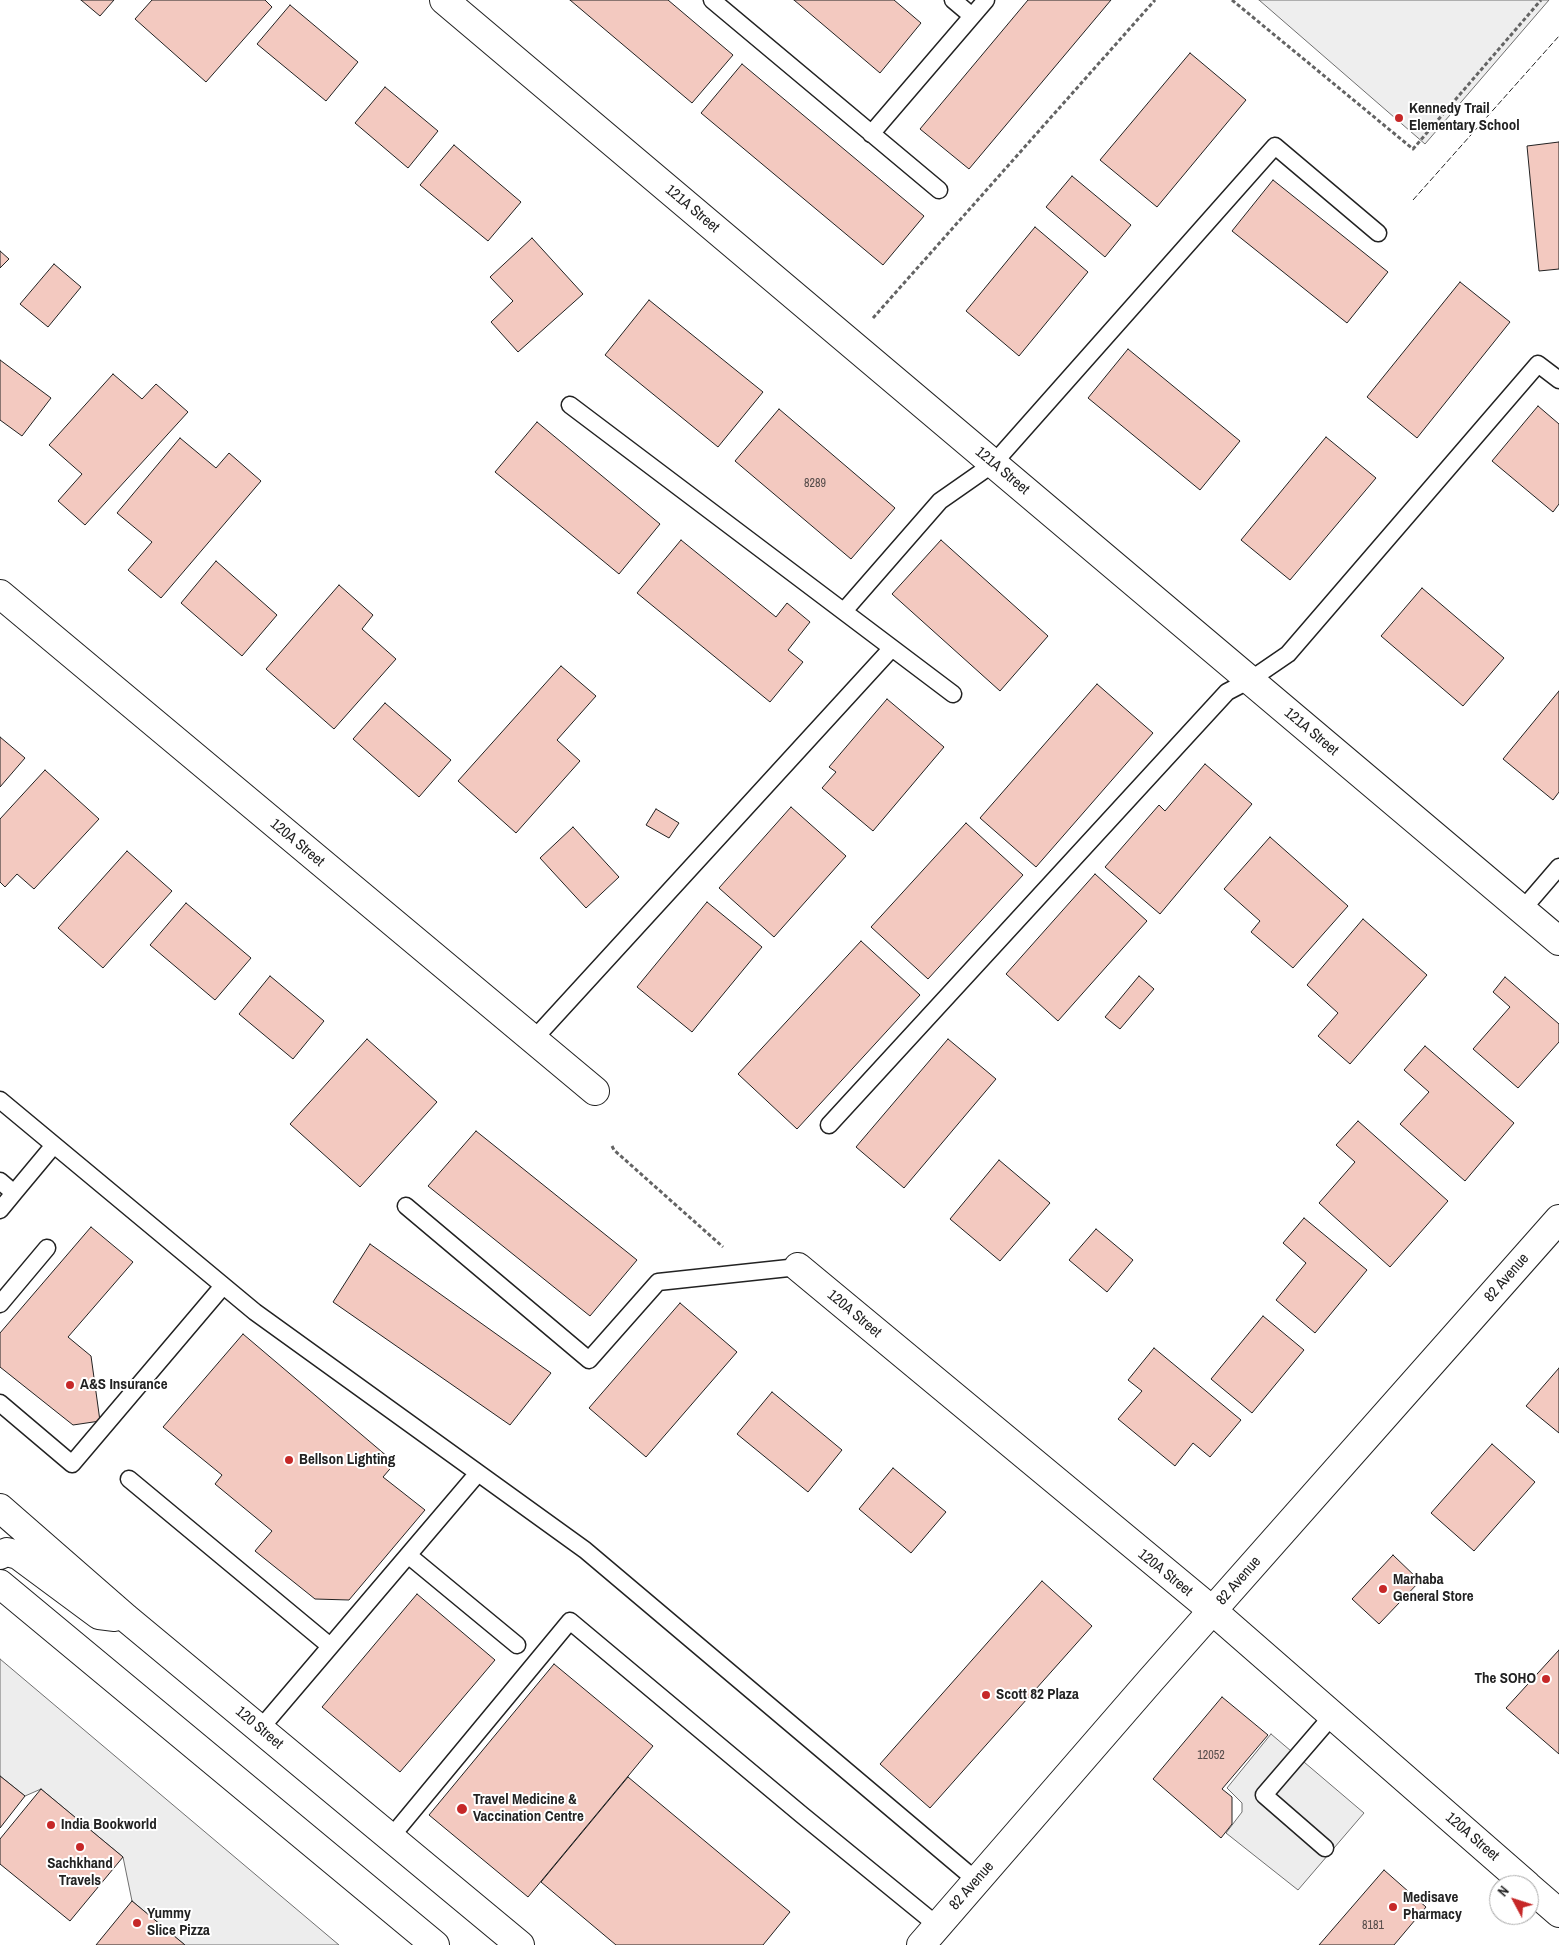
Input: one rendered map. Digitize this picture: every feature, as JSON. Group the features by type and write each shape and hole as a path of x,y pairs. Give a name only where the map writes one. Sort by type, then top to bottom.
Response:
{"street":[{"name":"121A Street","path":"444,0 1559,941"},
{"name":"120A Street","path":"0,594 594,1091"},
{"name":"82 Avenue","path":"929,1935 1559,1219"},
{"name":"120A Street","path":"798,1267 1213,1611 1515,1875"},
{"name":"120 Street","path":"0,1508 126,1618 520,1945"},
{"path":"0,1555 7,1552 18,1555 99,1615 126,1618"},
{"path":"0,1584 435,1945"},
{"name":"120A Street","path":"1539,1896 1559,1913"}],"lane":[{"path":"712,0 939,190"},
{"path":"952,0 972,16"},
{"path":"871,134 986,0"},
{"path":"844,611 940,502 993,464 1275,146 1378,232"},
{"path":"830,1125 1227,692 1250,680 1288,654 1538,364 1559,380"},
{"path":"570,405 953,694"},
{"path":"533,1040 892,648"},
{"path":"1522,910 1559,867"},
{"path":"0,1100 254,1312 586,1550 977,1881"},
{"path":"0,1210 54,1145"},
{"path":"0,1182 14,1193"},
{"path":"406,1206 589,1360 658,1282 798,1267"},
{"path":"0,1304 47,1248"},
{"path":"0,1403 72,1464 223,1286"},
{"path":"260,1729 478,1473"},
{"path":"129,1480 330,1646"},
{"path":"408,1555 517,1645"},
{"path":"391,1837 570,1621 802,1815 929,1935"},
{"path":"1325,1848 1264,1795 1332,1716"}],"path":[{"path":"873,319 1155,0"},
{"path":"1232,0 1413,149 1541,0"},
{"path":"612,1146 614,1150 730,1252"}],"shaded area":[{"path":"1259,0 1549,0 1425,144"},
{"path":"0,1659 339,1945 185,1945 132,1901 123,1857 41,1789 25,1796 0,1776"},
{"path":"1271,1734 1364,1813 1298,1890 1226,1833 1242,1812 1242,1803 1227,1788"}],"building":[{"path":"81,0 114,0 100,16"},
{"path":"152,0 265,0 272,7 206,82 135,19"},
{"path":"570,0 668,0 733,55 692,103"},
{"path":"794,0 894,0 921,23 880,73"},
{"path":"1028,0 1111,0 969,169 920,129"},
{"path":"290,5 358,62 326,101 257,44"},
{"path":"1190,53 1246,100 1157,207 1100,160"},
{"path":"742,64 924,216 883,265 701,113"},
{"path":"385,87 438,131 408,168 355,123"},
{"path":"1559,142 1559,269 1539,271 1527,146"},
{"path":"454,145 521,202 488,241 420,185"},
{"path":"1072,176 1131,225 1105,257 1046,207"},
{"path":"1273,180 1388,272 1347,323 1232,231"},
{"path":"1035,227 1088,272 1019,356 966,311"},
{"path":"532,238 583,294 518,352 491,322 513,301 490,277"},
{"path":"0,251 9,259 0,268"},
{"path":"54,264 81,287 48,327 20,304"},
{"path":"1460,282 1510,322 1417,438 1367,397"},
{"path":"649,300 763,392 718,447 605,355"},
{"path":"1128,349 1240,441 1200,490 1088,398"},
{"path":"0,360 51,398 22,436 0,420"},
{"path":"113,374 142,399 156,384 188,412 85,525 58,501 82,474 49,445"},
{"path":"1538,406 1559,424 1559,504 1553,512 1492,461"},
{"path":"779,409 895,508 851,559 735,461"},
{"path":"537,422 660,524 619,574 495,472"},
{"path":"1326,437 1376,478 1290,580 1241,540"},
{"path":"180,438 216,468 229,453 261,481 161,598 128,570 152,542 117,513"},
{"path":"681,540 776,617 787,603 810,622 788,650 803,662 770,702 637,593"},
{"path":"941,540 1048,636 1000,691 892,594"},
{"path":"216,561 277,615 242,656 181,603"},
{"path":"339,585 373,615 362,629 396,659 334,729 266,669"},
{"path":"1422,588 1504,658 1463,706 1381,636"},
{"path":"561,666 596,696 557,740 580,761 516,833 458,781"},
{"path":"1097,684 1153,733 1036,867 980,818"},
{"path":"1559,691 1559,792 1553,800 1503,759"},
{"path":"887,699 944,747 873,831 822,788 836,772 829,767"},
{"path":"385,703 451,760 419,797 353,739"},
{"path":"0,737 25,758 0,787"},
{"path":"1205,764 1252,804 1160,914 1105,867 1159,805 1165,811"},
{"path":"45,770 99,819 34,889 17,874 5,887 0,882 0,819"},
{"path":"791,807 846,856 774,937 719,888"},
{"path":"656,809 679,823 669,838 646,825"},
{"path":"966,823 1023,875 928,979 871,927"},
{"path":"573,827 619,877 586,908 540,858"},
{"path":"1270,837 1348,906 1293,968 1251,932 1260,921 1224,889"},
{"path":"127,851 172,891 103,968 58,928"},
{"path":"1095,874 1147,921 1058,1021 1006,974"},
{"path":"707,902 762,947 692,1032 637,987"},
{"path":"186,903 251,958 215,1000 150,945"},
{"path":"1363,919 1427,975 1350,1064 1318,1036 1338,1013 1307,985"},
{"path":"861,941 920,995 797,1129 738,1074"},
{"path":"270,976 324,1021 293,1059 239,1014"},
{"path":"1139,976 1154,989 1120,1029 1105,1017"},
{"path":"1505,977 1559,1024 1559,1042 1518,1088 1473,1049 1510,1007 1493,992"},
{"path":"367,1039 437,1102 360,1187 290,1124"},
{"path":"948,1039 996,1079 904,1188 856,1147"},
{"path":"1425,1046 1514,1123 1465,1181 1400,1124 1429,1092 1404,1070"},
{"path":"1358,1121 1448,1201 1390,1267 1319,1203 1355,1162 1336,1145"},
{"path":"476,1131 637,1260 590,1316 428,1186"},
{"path":"999,1160 1050,1203 1000,1261 950,1219"},
{"path":"1304,1218 1367,1270 1315,1333 1276,1300 1306,1263 1283,1243"},
{"path":"91,1227 133,1262 68,1337 91,1356 100,1421 73,1425 0,1367 0,1333"},
{"path":"1096,1229 1133,1260 1107,1292 1069,1260"},
{"path":"370,1244 551,1373 510,1425 333,1302"},
{"path":"680,1303 737,1352 646,1457 589,1408"},
{"path":"1263,1316 1304,1350 1252,1413 1211,1379"},
{"path":"243,1334 395,1463 383,1477 425,1510 349,1600 315,1599 255,1551 272,1531 215,1484 222,1475 163,1427"},
{"path":"1154,1348 1241,1420 1210,1457 1193,1443 1175,1466 1118,1419 1142,1391 1128,1380"},
{"path":"1559,1368 1559,1433 1526,1406"},
{"path":"772,1392 842,1450 808,1492 737,1434"},
{"path":"1492,1444 1535,1482 1474,1551 1431,1513"},
{"path":"893,1468 946,1512 911,1553 859,1509"},
{"path":"1393,1555 1420,1581 1379,1624 1352,1599"},
{"name":"Scott 82 Plaza","path":"1042,1581 1092,1626 930,1808 880,1764"},
{"path":"417,1594 495,1660 400,1772 322,1707"},
{"name":"The SOHO","path":"1559,1650 1559,1754 1506,1708"},
{"path":"554,1664 653,1746 528,1897 429,1815"},
{"path":"1222,1697 1268,1735 1222,1789 1232,1797 1232,1824 1221,1838 1153,1779"},
{"path":"0,1776 25,1796 0,1828"},
{"path":"628,1777 790,1912 763,1945 616,1945 541,1882"},
{"path":"41,1789 123,1857 70,1921 0,1864 0,1839"},
{"path":"1384,1870 1426,1907 1394,1945 1319,1945"},
{"path":"132,1901 185,1945 96,1945"}],"fence":[{"path":"1413,200 1559,36"}],"place":[{"name":"Kennedy Trail Elementary School","path":"1399,118"},
{"name":"A&S Insurance","path":"70,1385"},
{"name":"Bellson Lighting","path":"289,1460"},
{"name":"Marhaba General Store","path":"1383,1589"},
{"name":"The SOHO","path":"1546,1679"},
{"name":"Scott 82 Plaza","path":"986,1695"},
{"name":"Travel Medicine & Vaccination Centre","path":"462,1809"},
{"name":"India Bookworld","path":"51,1825"},
{"name":"Sachkhand Travels","path":"80,1847"},
{"name":"Medisave Pharmacy","path":"1393,1907"},
{"name":"Yummy Slice Pizza","path":"137,1923"}]}
